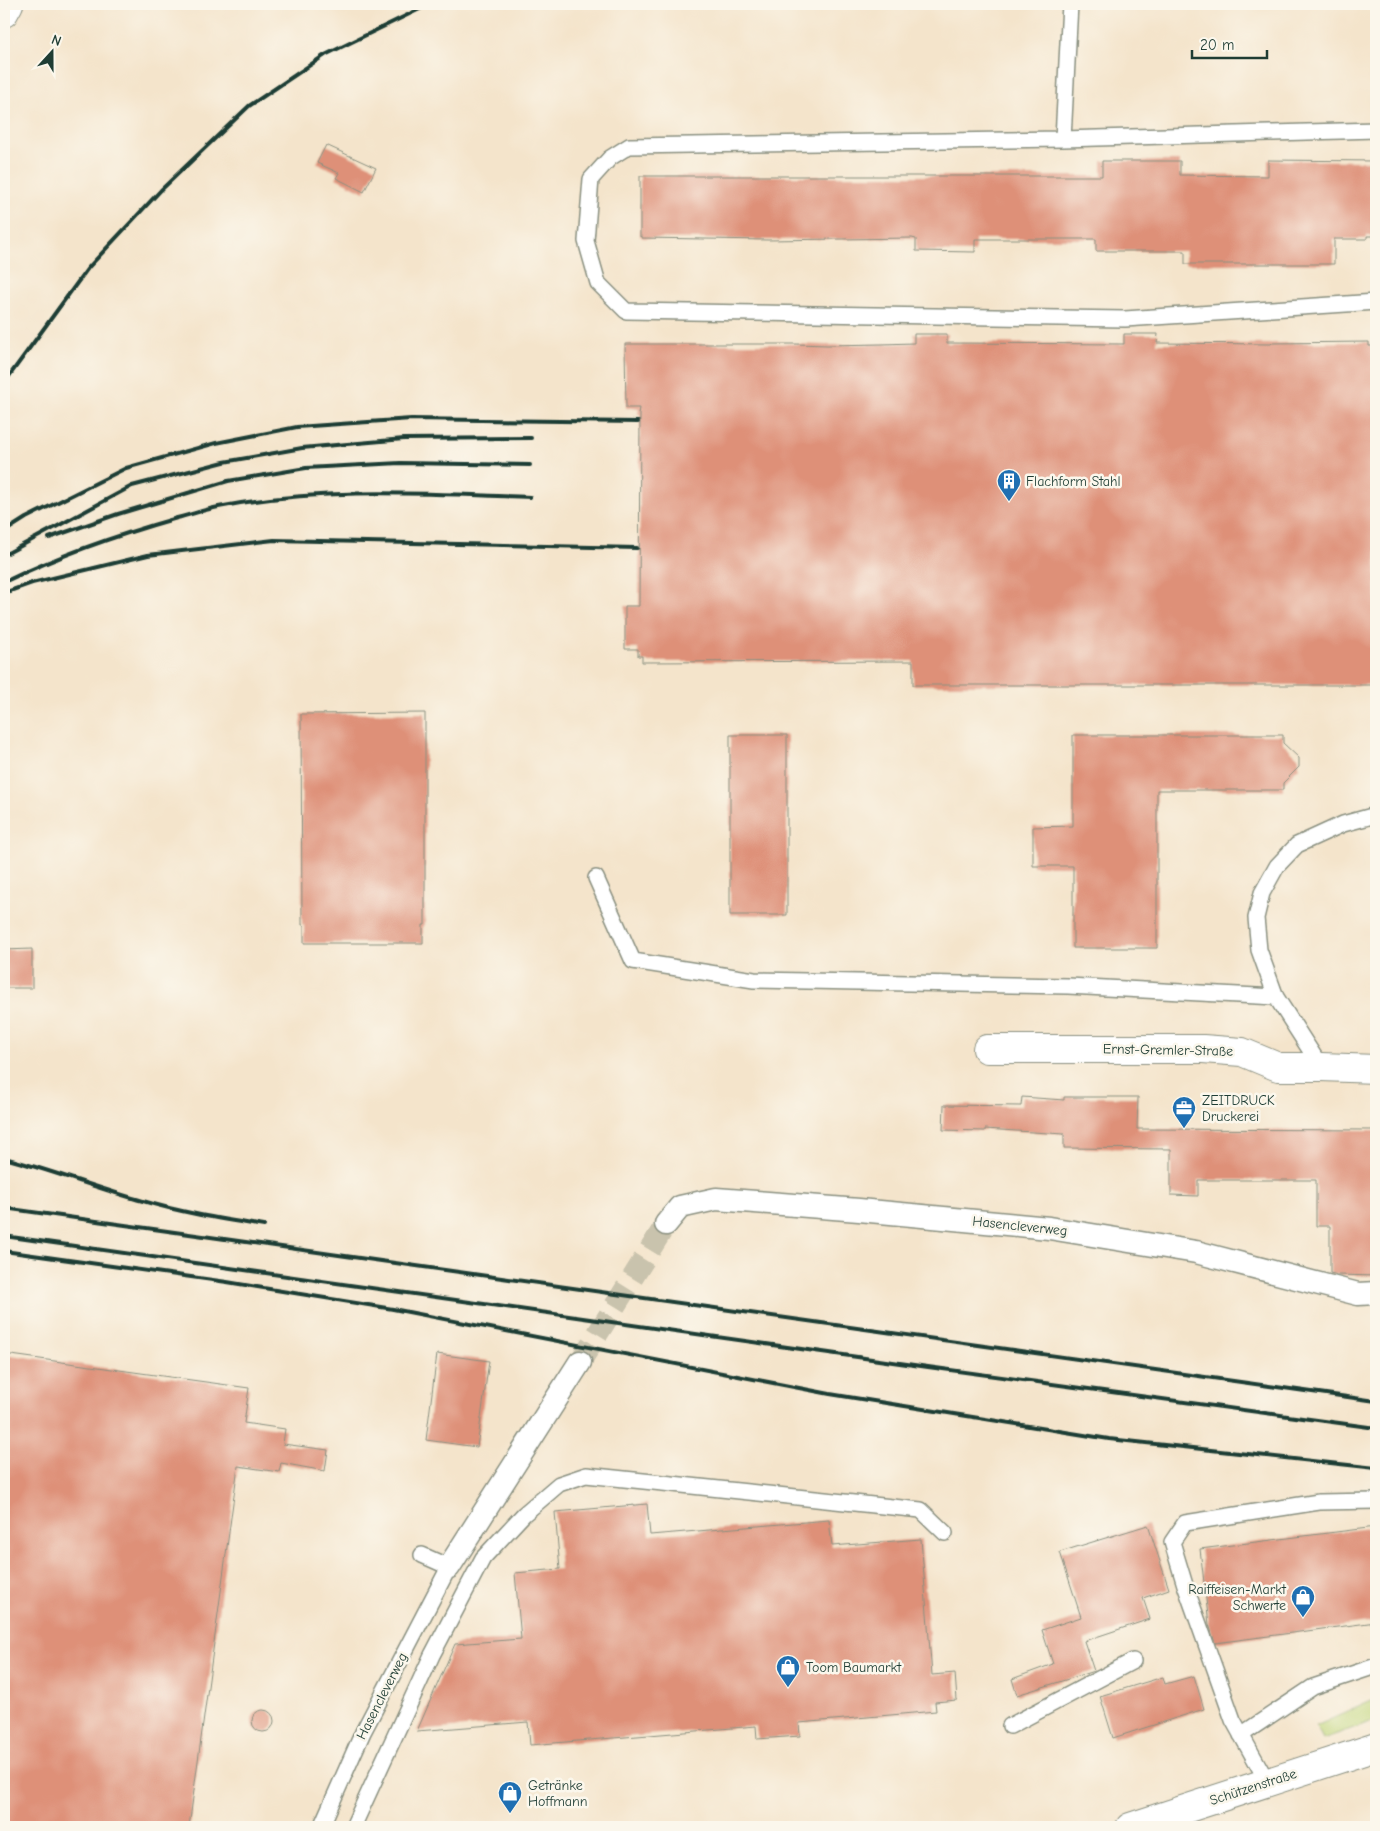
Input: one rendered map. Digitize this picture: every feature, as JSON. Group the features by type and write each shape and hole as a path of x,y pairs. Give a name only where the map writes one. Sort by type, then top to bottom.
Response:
{"street":[{"path":"4,13 10,4"},
{"name":"Ernst-Gremler-Straße","path":"987,1049 1203,1049 1242,1052 1278,1068 1376,1069"},
{"name":"Hasencleverweg","path":"666,1224 680,1208 716,1199 850,1209 1048,1228 1196,1252 1358,1294 1376,1293"},
{"name":"Hasencleverweg","path":"449,1567 580,1362"},
{"name":"Schützenstraße","path":"1130,1827 1376,1747"}],"lane":[{"path":"1063,139 1070,4"},
{"path":"1376,130 1063,139 629,146 610,158 591,179 586,241 598,283 626,310 1125,319 1376,302"},
{"path":"1321,1067 1276,997 1260,950 1256,918 1262,893 1277,866 1297,845 1343,824 1376,815"},
{"path":"596,878 633,961 754,980 1068,986 1276,997"},
{"path":"353,1827 432,1655 483,1558 524,1514 558,1484 586,1475 921,1510 945,1533"},
{"path":"1268,1783 1233,1720 1185,1585 1172,1542 1184,1523 1319,1502 1376,1501"},
{"path":"422,1555 449,1567"},
{"name":"Hasencleverweg","path":"322,1827 364,1732 449,1567"},
{"path":"1010,1726 1134,1661"},
{"path":"1241,1735 1313,1687 1376,1666"}],"green space":[{"path":"1376,1699 1376,1720 1323,1739 1316,1726"}],"building":[{"path":"326,145 376,168 364,192 336,178 339,173 317,163"},
{"path":"1268,160 1376,161 1376,236 1367,236 1367,239 1334,239 1334,264 1185,264 1185,251 1096,251 1096,239 975,239 975,252 916,251 916,239 912,238 768,240 640,237 640,176 1102,176 1102,161 1180,161 1180,175 1268,176"},
{"name":"Flachform Stahl","path":"914,334 947,334 947,343 1124,344 1124,334 1158,334 1157,343 1271,344 1369,342 1369,346 1376,346 1376,685 913,685 913,661 642,662 642,656 638,656 638,649 625,649 625,606 639,606 640,414 638,414 639,408 626,408 625,344 827,345 914,343"},
{"path":"425,713 425,925 423,925 423,943 304,943 304,925 302,925 301,714"},
{"path":"730,735 787,735 787,915 730,915"},
{"path":"1073,735 1283,735 1283,743 1299,758 1299,767 1283,783 1283,790 1157,790 1157,948 1073,948 1073,866 1033,866 1033,827 1073,826"},
{"path":"32,949 32,988 4,988 4,950"},
{"path":"1022,1097 1064,1100 1064,1097 1138,1097 1137,1129 1376,1130 1376,1276 1330,1273 1330,1226 1316,1226 1316,1180 1198,1180 1198,1196 1171,1195 1171,1149 1064,1148 1064,1134 985,1129 985,1131 943,1130 944,1105 1021,1106"},
{"path":"4,1354 249,1388 244,1423 285,1429 283,1444 328,1450 325,1471 281,1463 279,1472 238,1466 189,1827 4,1827"},
{"path":"437,1354 489,1361 477,1447 426,1440"},
{"path":"647,1504 650,1535 829,1520 832,1546 921,1539 932,1675 955,1673 957,1700 935,1702 936,1711 799,1723 800,1736 757,1739 756,1726 530,1745 528,1722 417,1731 455,1644 521,1639 515,1573 560,1569 555,1512"},
{"path":"1148,1525 1169,1589 1143,1598 1150,1619 1084,1641 1094,1671 1017,1695 1012,1679 1053,1664 1042,1630 1081,1617 1060,1552"},
{"path":"1376,1527 1376,1622 1215,1643 1209,1624 1200,1549"},
{"path":"1194,1676 1204,1709 1113,1738 1100,1696 1163,1677 1165,1684"},
{"path":"263,1710 271,1713 274,1721 271,1729 263,1732 255,1729 252,1721 255,1713"}],"tunnel":[{"path":"580,1362 666,1224"}],"railway":[{"path":"4,383 88,268 161,190 249,106 325,55 430,4"},
{"path":"4,532 26,518 126,468 216,443 297,427 411,419 638,422"},
{"path":"4,555 132,486 224,462 302,448 404,439 531,438"},
{"path":"49,538 118,514 228,481 306,468 400,463 530,465"},
{"path":"4,582 68,554 133,531 224,506 300,496 339,494 377,493 530,497"},
{"path":"4,593 32,583 148,555 274,540 637,548"},
{"path":"4,1158 158,1205 264,1226"},
{"path":"4,1208 1376,1401"},
{"path":"4,1236 928,1367 1376,1428"},
{"path":"4,1251 227,1282 393,1309 830,1394 1109,1439 1376,1468"}],"place":[{"name":"Flachform Stahl","path":"1009,502"},
{"name":"ZEITDRUCK Druckerei","path":"1184,1129"},
{"name":"Raiffeisen-Markt Schwerte","path":"1303,1618"},
{"name":"Toom Baumarkt","path":"788,1688"},
{"name":"Getränke Hoffmann","path":"510,1814"}]}
